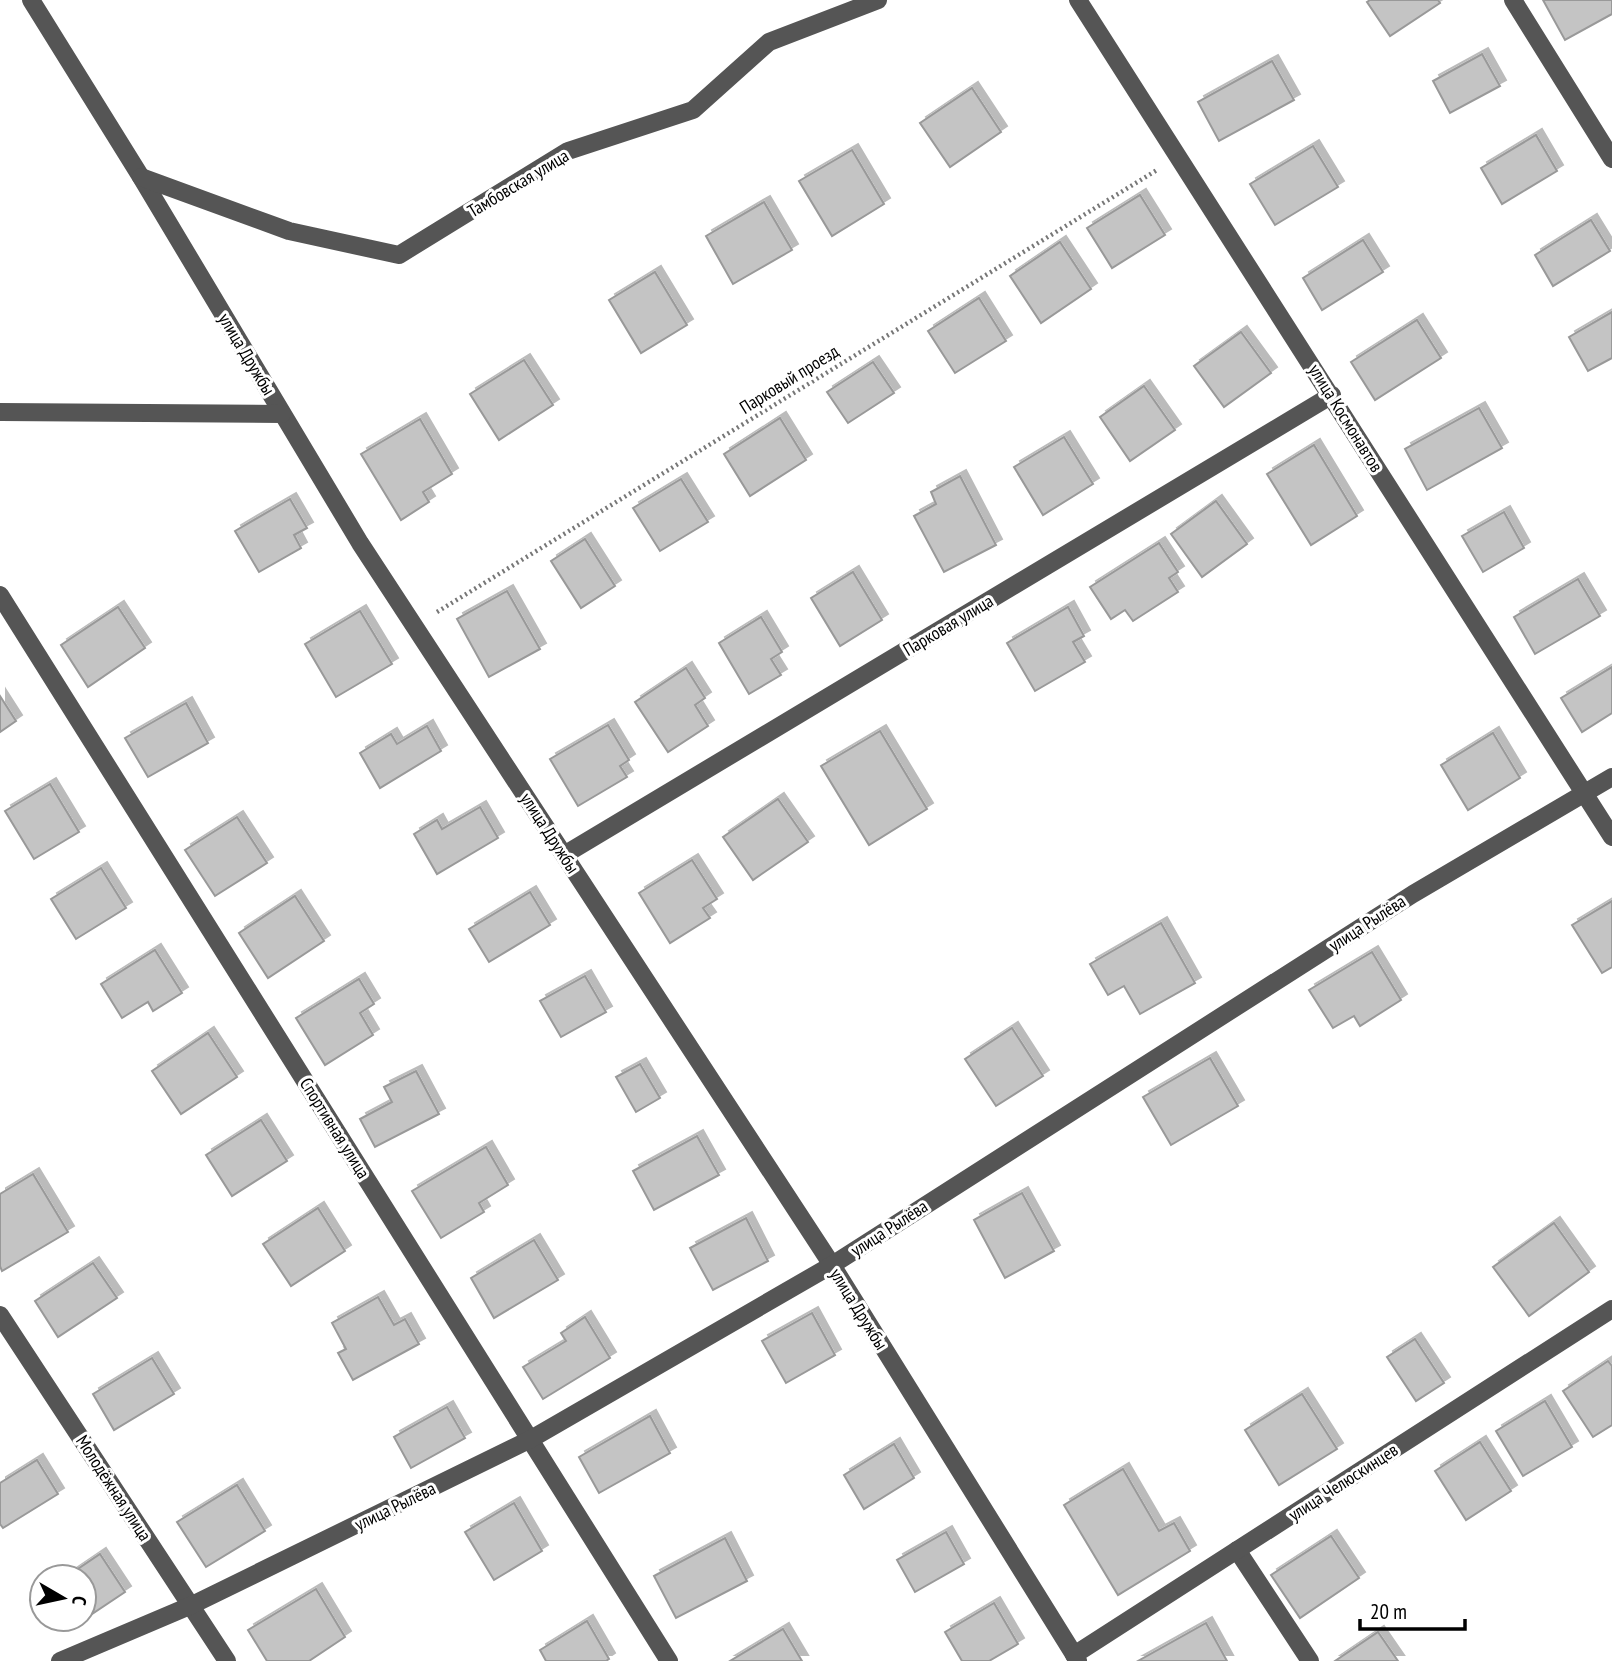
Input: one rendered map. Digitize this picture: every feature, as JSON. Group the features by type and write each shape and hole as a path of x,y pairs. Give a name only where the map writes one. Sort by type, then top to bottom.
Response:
{"street":[{"name":"улица Дружбы","path":"31,0 141,177 360,543 832,1265 1076,1658"},
{"name":"Тамбовская улица","path":"141,177 289,231 399,255 568,151 693,110 769,42 877,0"},
{"name":"улица Космонавтов","path":"1078,0 1612,837"},
{"path":"1513,0 1612,159"},
{"name":"Парковая улица","path":"564,855 1332,395"},
{"path":"0,412 282,414"},
{"name":"Спортивная улица","path":"0,595 669,1661"},
{"name":"улица Рылёва","path":"60,1661 192,1605 531,1439 832,1265 1413,894 1612,777"},
{"name":"улица Челюскинцев","path":"1076,1658 1237,1550 1612,1309"},
{"name":"Молодёжная улица","path":"0,1315 227,1661"},
{"path":"1237,1550 1310,1661"}],"path":[{"name":"Парковый проезд","path":"414,626 1179,156"}],"building":[{"path":"1438,0 1440,3 1390,36 1367,2"},
{"path":"1543,0 1612,0 1612,14 1565,40"},
{"path":"1482,54 1500,86 1450,113 1433,81"},
{"path":"1272,61 1294,100 1219,141 1198,102"},
{"path":"972,88 1001,132 950,167 920,123"},
{"path":"1536,135 1557,171 1502,204 1481,168"},
{"path":"1313,146 1338,187 1275,225 1250,184"},
{"path":"852,150 884,204 832,236 799,181"},
{"path":"1140,195 1165,235 1112,268 1087,228"},
{"path":"764,202 792,250 733,284 706,236"},
{"path":"1591,220 1610,251 1553,286 1535,255"},
{"path":"1363,240 1383,272 1322,310 1303,278"},
{"path":"1060,242 1091,289 1041,323 1010,276"},
{"path":"655,272 687,325 641,353 609,300"},
{"path":"979,298 1006,341 955,373 928,331"},
{"path":"1612,312 1612,358 1588,371 1569,337"},
{"path":"1417,320 1441,358 1375,400 1351,362"},
{"path":"1241,332 1271,373 1224,407 1194,366"},
{"path":"524,360 553,405 499,440 470,394"},
{"path":"873,362 894,393 848,423 827,392"},
{"path":"1144,386 1175,430 1130,461 1100,417"},
{"path":"1479,408 1502,448 1427,490 1405,449"},
{"path":"780,418 806,460 750,496 724,454"},
{"path":"420,419 452,474 423,492 429,502 401,520 361,454"},
{"path":"1064,437 1093,484 1043,515 1014,467"},
{"path":"1314,445 1357,516 1311,545 1267,474"},
{"path":"960,476 996,545 944,572 914,516 936,504 931,492"},
{"path":"681,479 708,522 660,551 633,508"},
{"path":"290,499 307,528 294,535 301,548 259,572 235,531"},
{"path":"1216,501 1247,544 1202,577 1171,534"},
{"path":"1504,512 1524,548 1483,572 1462,536"},
{"path":"585,539 615,586 581,608 551,561"},
{"path":"1159,543 1178,572 1169,578 1178,592 1133,621 1125,610 1111,619 1090,587"},
{"path":"853,572 882,620 840,646 811,598"},
{"path":"1578,579 1600,616 1535,654 1514,617"},
{"path":"507,591 540,649 489,677 457,619"},
{"path":"118,607 145,648 88,687 61,645"},
{"path":"1068,607 1084,636 1073,642 1085,662 1035,691 1007,643"},
{"path":"360,611 392,664 336,697 305,644"},
{"path":"761,617 782,652 771,659 781,675 749,694 719,643"},
{"path":"1612,667 1612,713 1582,732 1561,698"},
{"path":"686,668 705,698 695,705 708,726 668,752 635,702"},
{"path":"0,696 16,721 0,732"},
{"path":"186,703 208,743 148,777 125,738"},
{"path":"608,725 629,760 620,766 627,777 578,806 550,759"},
{"path":"427,726 441,751 380,788 360,753 391,734 397,744"},
{"path":"880,731 927,809 869,845 821,766"},
{"path":"1493,733 1520,778 1468,810 1441,765"},
{"path":"50,784 79,832 34,859 5,811"},
{"path":"778,799 808,842 753,880 723,837"},
{"path":"480,807 498,838 437,874 414,834 437,820 442,829"},
{"path":"237,817 267,863 215,896 185,850"},
{"path":"692,860 717,899 703,908 710,918 670,943 639,893"},
{"path":"101,868 126,908 76,939 51,899"},
{"path":"530,892 550,925 489,962 469,929"},
{"path":"295,896 324,941 268,978 239,933"},
{"path":"1612,901 1612,967 1602,973 1572,925"},
{"path":"1161,923 1195,983 1140,1014 1124,986 1108,995 1090,964"},
{"path":"155,950 182,993 153,1011 148,1002 122,1018 101,984"},
{"path":"1372,952 1401,1000 1360,1026 1354,1016 1333,1028 1309,990"},
{"path":"585,976 606,1012 561,1037 540,1001"},
{"path":"359,979 374,1004 360,1013 373,1035 325,1065 296,1018"},
{"path":"1012,1028 1043,1076 996,1106 965,1059"},
{"path":"208,1033 237,1077 181,1114 152,1071"},
{"path":"1210,1058 1238,1106 1171,1145 1143,1097"},
{"path":"640,1064 660,1098 636,1112 616,1077"},
{"path":"416,1071 439,1114 375,1147 360,1119 392,1102 384,1087"},
{"path":"261,1120 287,1161 232,1196 206,1155"},
{"path":"697,1136 719,1175 654,1210 633,1171"},
{"path":"486,1147 508,1185 479,1203 484,1212 441,1238 412,1191"},
{"path":"33,1174 68,1232 2,1271 0,1194"},
{"path":"1022,1193 1054,1251 1005,1278 974,1220"},
{"path":"318,1208 345,1251 291,1286 263,1244"},
{"path":"746,1218 768,1261 713,1290 690,1248"},
{"path":"1554,1223 1589,1272 1529,1316 1493,1267"},
{"path":"534,1240 558,1280 494,1318 471,1278"},
{"path":"93,1263 117,1298 58,1337 35,1301"},
{"path":"378,1297 394,1325 405,1319 419,1344 353,1380 338,1353 346,1349 332,1323"},
{"path":"812,1313 835,1355 786,1383 762,1341"},
{"path":"585,1317 610,1358 543,1399 523,1367 566,1341 561,1333"},
{"path":"1415,1339 1444,1383 1416,1401 1387,1357"},
{"path":"152,1358 174,1394 114,1430 93,1394"},
{"path":"1608,1361 1612,1366 1612,1425 1593,1437 1563,1391"},
{"path":"1302,1394 1337,1449 1279,1485 1245,1430"},
{"path":"1545,1401 1572,1447 1523,1476 1496,1431"},
{"path":"447,1407 465,1438 411,1468 394,1437"},
{"path":"650,1416 670,1453 599,1493 579,1457"},
{"path":"1480,1442 1511,1491 1466,1520 1435,1471"},
{"path":"894,1444 914,1478 864,1509 844,1475"},
{"path":"37,1460 58,1494 3,1528 0,1524 0,1483"},
{"path":"1123,1469 1159,1531 1174,1523 1190,1551 1118,1595 1064,1505"},
{"path":"237,1485 265,1531 206,1567 177,1522"},
{"path":"514,1503 542,1551 494,1580 465,1532"},
{"path":"946,1532 964,1564 915,1592 897,1560"},
{"path":"1331,1536 1359,1578 1300,1618 1271,1575"},
{"path":"725,1538 747,1581 676,1618 654,1576"},
{"path":"100,1554 125,1592 98,1610 98,1563 87,1563"},
{"path":"316,1589 345,1637 309,1661 267,1661 248,1630"},
{"path":"994,1603 1018,1644 989,1661 962,1661 945,1632"},
{"path":"587,1621 609,1659 546,1661 540,1650"},
{"path":"1206,1623 1227,1661 1138,1661"},
{"path":"783,1629 802,1661 730,1661"},
{"path":"1378,1632 1398,1661 1335,1661"}]}
